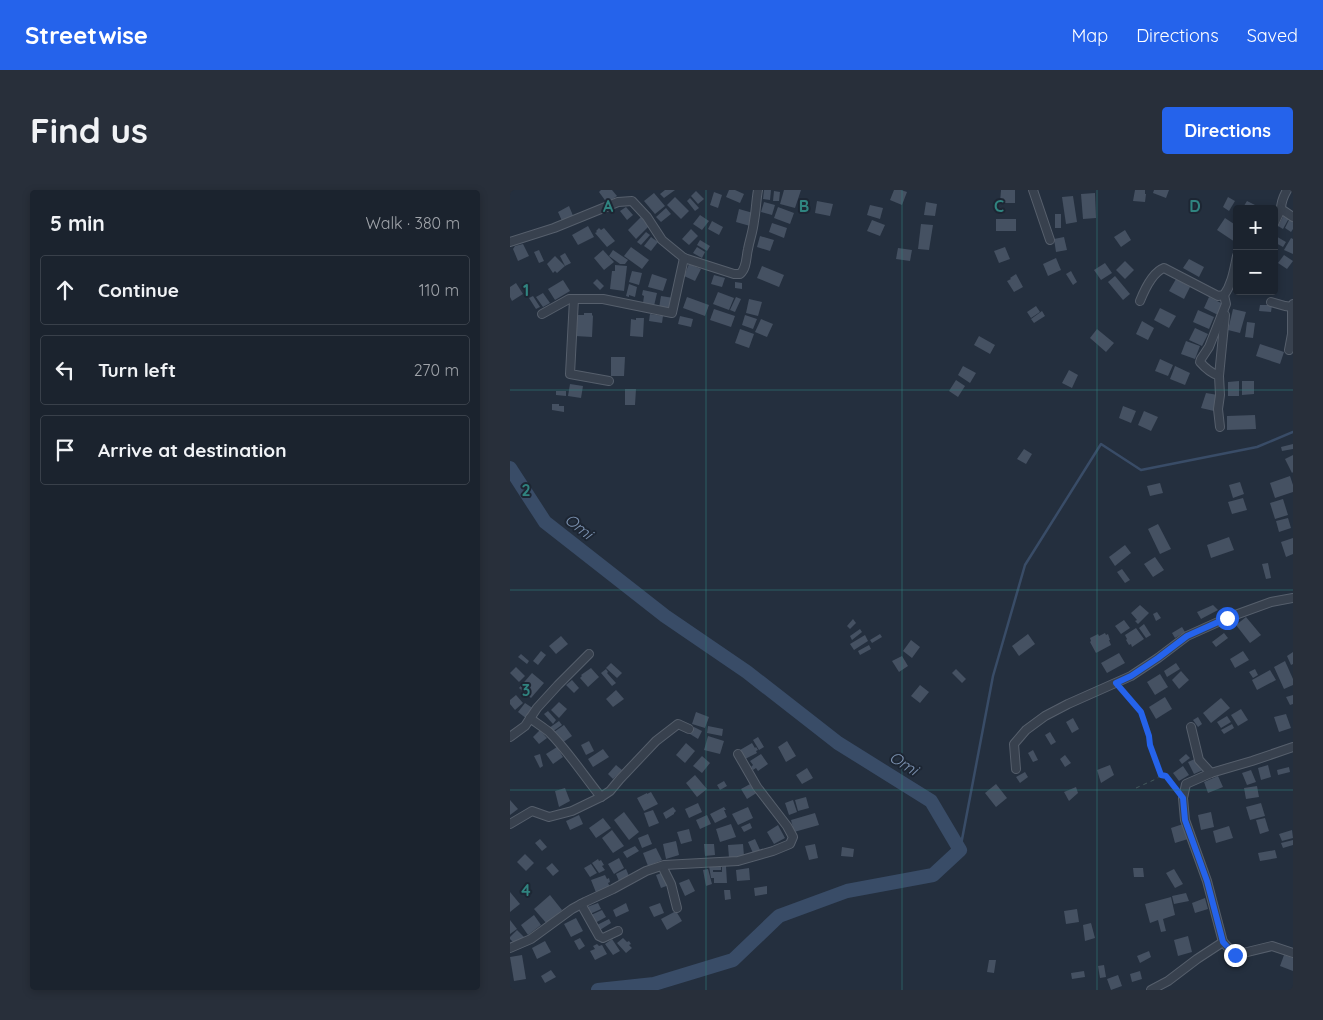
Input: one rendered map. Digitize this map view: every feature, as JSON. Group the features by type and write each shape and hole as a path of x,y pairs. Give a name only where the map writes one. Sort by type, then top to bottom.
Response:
{"street":[{"path":"510,242 554,228 618,202 632,201 647,217 662,240 684,258 734,274 740,274 744,271 754,224 758,190"},
{"path":"1034,190 1050,240"},
{"path":"1278,216 1287,190"},
{"path":"1281,210 1293,217"},
{"path":"542,314 569,299 603,299 672,313 684,258"},
{"path":"1140,301 1147,285 1164,268 1218,296 1224,295"},
{"path":"1220,426 1218,409 1219,376 1226,304 1224,295 1228,289 1233,272"},
{"path":"574,299 570,374 609,381"},
{"path":"1271,302 1292,306 1292,334 1289,350"},
{"path":"1219,376 1204,368 1200,362 1209,347 1226,304"},
{"path":"1016,769 1014,744 1026,730 1045,716 1131,676 1187,636 1227,618 1271,602 1293,598"},
{"path":"510,737 525,726 537,708 589,654"},
{"path":"530,718 548,731 601,796"},
{"path":"510,824 532,811 549,817 572,811 610,792 656,742 673,728 678,724 688,729"},
{"path":"1191,727 1199,760 1211,772"},
{"path":"1293,747 1211,772 1186,784 1183,798 1185,820 1207,881 1223,942 1235,955 1272,946 1293,953"},
{"path":"510,948 531,939 581,904 613,890 646,871 662,866 738,861 790,844 793,837 787,826 757,787 738,754"},
{"path":"662,866 671,884 677,908"},
{"path":"581,904 599,936 603,938 618,931"},
{"path":"1152,990 1168,981 1223,942"}],"path":[{"path":"1116,683 1141,712 1161,775"},
{"path":"1136,788 1161,775"},
{"path":"1161,775 1166,776 1183,798"}],"building":[{"path":"601,190 612,190 617,196 607,203 599,192"},
{"path":"665,190 675,190 664,198 660,194"},
{"path":"729,190 735,190 744,194 740,203 726,197"},
{"path":"764,190 771,190 770,200 763,199"},
{"path":"784,190 801,190 795,208 780,204"},
{"path":"894,190 907,192 902,205 890,200"},
{"path":"1001,190 1015,190 1015,203 1000,203"},
{"path":"1135,190 1145,190 1145,202 1133,201"},
{"path":"1154,190 1169,190 1166,198 1153,193"},
{"path":"696,191 704,199 698,204 691,196"},
{"path":"774,191 780,192 779,201 773,201"},
{"path":"714,192 722,195 718,208 710,205"},
{"path":"654,193 665,206 655,214 644,201"},
{"path":"1095,193 1096,218 1083,219 1081,194"},
{"path":"1073,196 1077,222 1066,224 1062,197"},
{"path":"675,197 689,211 681,219 667,205"},
{"path":"1228,197 1235,201 1229,211 1223,207"},
{"path":"690,198 699,208 695,211 687,201"},
{"path":"817,201 833,204 830,216 815,213"},
{"path":"1247,201 1255,205 1244,205"},
{"path":"764,202 775,205 772,215 761,212"},
{"path":"926,202 937,204 935,216 924,215"},
{"path":"870,205 883,208 880,219 867,215"},
{"path":"569,206 574,218 563,223 558,212"},
{"path":"626,207 633,215 627,220 620,211"},
{"path":"778,207 794,213 790,224 774,218"},
{"path":"666,208 671,214 661,222 656,217"},
{"path":"739,209 753,213 750,226 736,222"},
{"path":"1055,214 1061,214 1061,228 1055,228"},
{"path":"700,215 709,221 702,230 693,224"},
{"path":"1284,215 1289,218 1283,229 1278,226"},
{"path":"641,217 649,226 636,239 628,230"},
{"path":"1225,218 1233,223 1233,241 1217,230"},
{"path":"1290,218 1293,220 1291,232 1285,228"},
{"path":"996,219 1016,219 1016,231 996,231"},
{"path":"872,220 885,225 880,236 867,231"},
{"path":"712,221 723,227 719,235 708,229"},
{"path":"772,223 787,228 784,238 769,232"},
{"path":"921,224 933,225 929,250 918,249"},
{"path":"588,226 594,237 578,245 572,235"},
{"path":"599,228 601,230 604,228 615,241 607,247 595,233"},
{"path":"691,229 698,236 689,245 682,239"},
{"path":"1125,230 1131,240 1121,247 1114,237"},
{"path":"646,232 650,235 641,245 637,242"},
{"path":"760,236 774,240 770,251 757,247"},
{"path":"651,237 658,242 651,251 644,246"},
{"path":"1064,237 1067,250 1056,252 1054,239"},
{"path":"1278,237 1286,242 1283,247 1278,244"},
{"path":"1291,238 1293,239 1293,254 1284,250"},
{"path":"700,240 710,246 707,251 697,245"},
{"path":"523,244 529,256 518,261 513,249 515,246"},
{"path":"631,247 649,260 642,269 624,256"},
{"path":"697,247 705,252 702,258 693,253"},
{"path":"1005,247 1010,259 999,263 994,251"},
{"path":"898,248 912,250 910,261 896,259"},
{"path":"539,250 544,261 539,263 534,252"},
{"path":"603,250 614,262 604,270 594,258"},
{"path":"613,250 628,260 625,264 620,264 609,256"},
{"path":"565,253 571,263 565,266 560,256"},
{"path":"1284,255 1293,261 1287,269 1278,263"},
{"path":"555,256 565,266 557,273 555,271 553,273 547,264"},
{"path":"1056,258 1061,270 1048,276 1043,264"},
{"path":"1189,259 1204,267 1199,277 1183,268"},
{"path":"1125,261 1134,270 1125,279 1116,270"},
{"path":"1105,263 1112,273 1101,280 1094,270"},
{"path":"689,264 701,269 695,281 684,276"},
{"path":"615,265 627,266 624,291 610,289 612,271 615,271"},
{"path":"762,266 784,275 779,287 757,278"},
{"path":"632,271 642,273 639,285 629,282"},
{"path":"1071,271 1077,282 1073,285 1066,274"},
{"path":"652,274 667,279 663,291 648,287"},
{"path":"1016,274 1023,287 1014,292 1007,281"},
{"path":"714,275 725,278 722,287 711,284"},
{"path":"1115,276 1130,294 1123,300 1108,282"},
{"path":"597,279 604,286 600,290 593,283"},
{"path":"1176,279 1190,287 1184,299 1169,291"},
{"path":"563,280 570,291 555,300 548,289"},
{"path":"735,282 742,283 742,289 735,288"},
{"path":"516,283 523,294 512,301 510,287"},
{"path":"629,284 637,287 635,297 626,296"},
{"path":"643,290 657,293 654,306 643,303"},
{"path":"718,292 734,298 729,310 713,304"},
{"path":"543,293 550,303 543,307 536,297"},
{"path":"533,296 540,307 536,309 529,298"},
{"path":"661,296 674,298 672,310 659,308"},
{"path":"687,297 709,305 705,316 683,308"},
{"path":"736,297 741,299 735,312 730,310"},
{"path":"1209,297 1223,304 1218,315 1204,308"},
{"path":"749,299 762,302 758,316 746,313"},
{"path":"1260,305 1272,305 1271,312 1259,311"},
{"path":"1036,306 1040,312 1031,318 1027,312"},
{"path":"1160,308 1176,316 1169,328 1154,320"},
{"path":"714,309 735,316 731,327 710,320"},
{"path":"1233,309 1246,312 1240,333 1228,330"},
{"path":"1198,310 1214,317 1209,329 1193,322"},
{"path":"1042,311 1045,316 1034,323 1031,319"},
{"path":"584,313 592,313 593,316 592,337 575,336 577,315 584,315"},
{"path":"650,314 663,316 662,323 649,321"},
{"path":"745,315 757,319 753,329 742,325"},
{"path":"680,316 693,319 691,327 678,324"},
{"path":"636,318 644,318 643,337 630,336 631,319 636,320"},
{"path":"761,319 773,324 767,337 755,332"},
{"path":"1142,321 1154,328 1148,340 1136,334"},
{"path":"1247,322 1255,323 1253,338 1245,337"},
{"path":"1195,328 1208,334 1202,346 1189,340"},
{"path":"740,329 754,334 749,348 735,343"},
{"path":"1097,329 1114,343 1106,352 1090,338"},
{"path":"979,336 995,345 990,354 974,345"},
{"path":"1186,341 1200,346 1195,359 1181,354"},
{"path":"1260,344 1284,352 1280,364 1256,356"},
{"path":"611,357 625,357 624,376 611,376"},
{"path":"1160,359 1173,365 1168,376 1155,371"},
{"path":"963,366 976,373 970,383 958,375"},
{"path":"1175,366 1190,373 1185,385 1170,379"},
{"path":"1069,370 1078,375 1072,388 1062,383"},
{"path":"956,380 965,386 958,397 949,391"},
{"path":"1239,381 1239,396 1228,396 1228,382"},
{"path":"1242,381 1254,381 1254,394 1242,395"},
{"path":"570,384 583,386 581,398 568,396"},
{"path":"625,389 636,389 635,405 625,405"},
{"path":"556,391 566,391 566,396 556,395"},
{"path":"1206,393 1218,395 1214,411 1201,408"},
{"path":"552,404 564,406 564,412 552,410"},
{"path":"1123,406 1136,411 1131,423 1119,418"},
{"path":"1144,411 1158,417 1151,431 1138,425"},
{"path":"1255,415 1256,429 1227,430 1227,416"},
{"path":"1293,444 1293,449 1282,451 1281,447"},
{"path":"1024,449 1032,454 1026,464 1017,459"},
{"path":"1293,455 1293,472 1292,473 1285,459"},
{"path":"1290,476 1293,492 1275,498 1270,483"},
{"path":"1240,482 1244,494 1233,498 1229,485"},
{"path":"1160,483 1163,493 1150,496 1147,486"},
{"path":"1243,498 1247,510 1232,514 1228,502"},
{"path":"1283,499 1288,515 1275,519 1270,503"},
{"path":"1288,518 1291,528 1279,532 1276,521"},
{"path":"1158,524 1171,549 1160,554 1148,529"},
{"path":"1229,537 1234,550 1211,558 1207,545"},
{"path":"1293,538 1293,554 1286,557 1281,542"},
{"path":"1125,545 1131,553 1115,566 1109,557"},
{"path":"1155,557 1164,570 1153,577 1144,564"},
{"path":"1268,563 1271,578 1266,579 1262,564"},
{"path":"1122,569 1130,580 1125,583 1117,572"},
{"path":"1140,605 1149,613 1138,624 1131,613"},
{"path":"1213,605 1218,610 1201,619 1197,612"},
{"path":"1157,612 1161,618 1156,621 1153,614"},
{"path":"1246,617 1261,635 1250,643 1236,625"},
{"path":"853,619 856,623 850,629 847,626"},
{"path":"1124,620 1130,628 1121,634 1115,626"},
{"path":"1144,624 1151,635 1146,638 1139,628"},
{"path":"1182,627 1185,632 1175,638 1172,633"},
{"path":"1136,628 1144,639 1132,647 1126,640 1125,635"},
{"path":"860,629 862,632 852,640 850,636"},
{"path":"1105,633 1106,635 1108,634 1111,645 1096,653 1090,638"},
{"path":"1224,633 1228,638 1216,647 1212,642"},
{"path":"880,634 882,637 872,643 870,640"},
{"path":"1028,634 1035,644 1019,656 1012,646"},
{"path":"865,635 868,641 854,650 850,644"},
{"path":"561,636 568,644 556,654 549,646"},
{"path":"911,640 920,647 912,658 903,651"},
{"path":"869,645 871,649 860,655 858,651"},
{"path":"541,651 546,655 538,665 533,661"},
{"path":"1243,651 1249,660 1235,668 1230,659"},
{"path":"1293,652 1293,664 1291,665 1287,656"},
{"path":"1119,653 1125,663 1107,673 1101,663"},
{"path":"521,654 529,661 527,664 518,657"},
{"path":"902,656 908,666 899,672 892,661"},
{"path":"1285,661 1293,679 1293,685 1284,689 1274,667"},
{"path":"611,663 622,673 617,678 606,668"},
{"path":"1176,663 1180,669 1167,677 1164,671"},
{"path":"516,667 525,676 519,682 510,673"},
{"path":"591,668 599,677 588,687 580,678 581,675"},
{"path":"606,669 607,673 616,683 612,686 601,673"},
{"path":"956,669 966,679 962,683 952,673"},
{"path":"1255,669 1258,675 1253,678 1249,672"},
{"path":"1270,670 1276,680 1257,690 1252,680"},
{"path":"1181,671 1189,680 1179,689 1172,680"},
{"path":"532,673 544,683 531,698 519,688"},
{"path":"1160,674 1168,687 1155,695 1147,682"},
{"path":"572,680 579,688 574,693 566,685"},
{"path":"920,685 929,692 920,703 911,696"},
{"path":"616,690 624,699 613,707 606,699"},
{"path":"516,695 523,703 515,710 510,704 510,700"},
{"path":"1293,695 1293,704 1290,705 1286,697"},
{"path":"1165,697 1172,709 1156,719 1149,707"},
{"path":"1221,698 1230,708 1211,723 1203,713"},
{"path":"559,702 567,709 559,718 551,710"},
{"path":"525,703 534,709 527,719 518,712"},
{"path":"1241,709 1248,720 1238,726 1231,715"},
{"path":"548,711 556,720 553,724 544,714"},
{"path":"696,712 709,717 705,728 692,724"},
{"path":"1286,714 1291,728 1279,732 1274,717"},
{"path":"1227,716 1231,722 1221,728 1217,722"},
{"path":"1198,717 1202,724 1198,727 1193,720"},
{"path":"1073,718 1079,729 1072,733 1066,722"},
{"path":"559,721 562,725 552,732 549,728"},
{"path":"1232,724 1234,728 1224,734 1221,730"},
{"path":"564,725 572,736 562,743 554,732"},
{"path":"708,726 723,729 722,736 707,733"},
{"path":"694,727 702,731 698,739 690,734"},
{"path":"540,730 547,738 539,744 533,737"},
{"path":"1050,732 1056,742 1051,745 1045,735"},
{"path":"708,736 724,741 720,754 704,750"},
{"path":"758,737 764,747 759,750 753,740"},
{"path":"589,741 594,751 586,755 581,745"},
{"path":"787,741 796,756 786,762 778,747"},
{"path":"686,743 695,751 685,763 676,755"},
{"path":"752,743 758,750 756,751 757,753 745,759 740,750"},
{"path":"557,747 563,757 553,764 546,754"},
{"path":"603,749 609,757 593,767 588,759"},
{"path":"1033,750 1038,760 1033,762 1028,753"},
{"path":"540,754 543,766 540,768 534,756"},
{"path":"761,754 768,764 758,771 756,768 753,770 751,767 753,765 750,761"},
{"path":"1186,754 1190,758 1182,764 1179,760"},
{"path":"1065,755 1071,763 1065,767 1060,759"},
{"path":"702,756 710,763 702,773 693,766"},
{"path":"1197,758 1203,770 1194,774 1188,762"},
{"path":"616,765 622,770 613,779 608,774"},
{"path":"1110,765 1114,775 1101,783 1097,770"},
{"path":"1268,765 1271,777 1261,780 1258,768"},
{"path":"1183,766 1189,775 1179,781 1173,773"},
{"path":"1289,767 1290,772 1278,775 1277,770"},
{"path":"807,768 813,778 802,784 796,775"},
{"path":"1251,770 1256,782 1247,785 1242,773"},
{"path":"1025,772 1028,777 1020,783 1016,777"},
{"path":"695,775 707,789 697,797 686,783"},
{"path":"1218,776 1223,787 1208,793 1204,782"},
{"path":"724,781 727,786 720,790 717,785"},
{"path":"752,783 758,792 747,799 741,789"},
{"path":"996,784 1007,798 996,807 985,793"},
{"path":"1257,786 1259,797 1246,799 1244,788"},
{"path":"1076,787 1078,793 1069,801 1064,792"},
{"path":"565,788 570,801 559,807 555,791"},
{"path":"651,792 658,804 644,811 637,798"},
{"path":"806,797 809,808 798,811 795,800"},
{"path":"510,800 518,809 510,815"},
{"path":"793,800 797,812 789,815 785,803"},
{"path":"698,803 702,812 689,818 685,809"},
{"path":"1261,803 1265,816 1250,820 1246,807"},
{"path":"673,807 676,811 666,819 663,813"},
{"path":"724,807 727,817 715,823 710,814"},
{"path":"748,807 753,818 738,825 732,814"},
{"path":"653,810 659,823 649,827 644,813"},
{"path":"624,812 639,832 629,840 614,820"},
{"path":"1211,812 1214,827 1201,830 1198,815"},
{"path":"815,813 819,825 794,832 791,820"},
{"path":"579,815 583,824 570,830 566,821"},
{"path":"707,815 711,824 700,829 696,820"},
{"path":"603,818 611,828 596,838 589,828"},
{"path":"1265,818 1269,831 1260,834 1256,820"},
{"path":"750,823 752,828 744,832 741,827"},
{"path":"731,824 736,837 720,842 716,829"},
{"path":"1183,824 1188,839 1175,843 1171,828"},
{"path":"778,825 785,838 774,844 767,832"},
{"path":"1229,826 1233,838 1216,843 1213,831"},
{"path":"689,829 692,841 681,844 677,832"},
{"path":"612,830 624,846 613,853 602,838"},
{"path":"1292,830 1293,838 1282,841 1279,834"},
{"path":"648,834 652,844 642,848 638,838"},
{"path":"540,839 547,847 542,851 535,843"},
{"path":"755,839 760,850 753,853 748,842"},
{"path":"1293,840 1293,845 1283,848 1281,843"},
{"path":"676,841 679,855 666,859 663,844"},
{"path":"704,844 714,844 715,855 705,856"},
{"path":"743,844 744,856 729,858 728,845"},
{"path":"815,844 818,858 809,860 805,846"},
{"path":"635,846 639,851 627,858 623,852"},
{"path":"842,847 854,849 853,857 841,856"},
{"path":"656,848 662,860 648,866 643,853"},
{"path":"1275,850 1277,858 1260,861 1258,853"},
{"path":"525,854 534,863 526,871 517,862"},
{"path":"619,858 624,868 614,874 608,864"},
{"path":"598,859 599,861 601,860 605,870 599,873 592,863"},
{"path":"552,863 559,871 553,876 546,868"},
{"path":"591,864 597,873 590,877 584,868"},
{"path":"709,866 721,866 721,870 713,870 713,872 722,872 722,867 726,866 727,883 714,883"},
{"path":"749,868 750,880 737,881 736,870"},
{"path":"1133,868 1143,868 1144,877 1134,877"},
{"path":"626,869 629,876 619,881 616,874"},
{"path":"708,869 712,884 706,886 703,870"},
{"path":"1174,869 1183,884 1175,888 1166,873"},
{"path":"664,872 669,885 661,888 656,875"},
{"path":"605,875 607,879 609,878 610,882 608,883 611,889 597,895 591,880"},
{"path":"689,879 695,891 685,896 679,883"},
{"path":"767,886 767,894 755,896 754,888"},
{"path":"724,890 730,890 731,899 725,900"},
{"path":"510,892 520,904 510,912"},
{"path":"1186,893 1189,901 1174,904 1172,896"},
{"path":"550,895 562,910 547,924 534,909"},
{"path":"1171,897 1175,915 1163,919 1166,931 1161,932 1158,920 1150,923 1145,904"},
{"path":"1205,898 1208,909 1195,913 1192,903"},
{"path":"598,903 601,909 590,914 587,907"},
{"path":"626,903 629,911 616,917 613,910"},
{"path":"660,903 664,913 654,917 649,907"},
{"path":"1077,909 1079,922 1066,924 1064,911"},
{"path":"602,910 606,917 595,923 591,915"},
{"path":"676,911 682,921 667,930 661,919"},
{"path":"534,915 541,925 528,935 521,925"},
{"path":"576,918 583,931 571,937 564,924"},
{"path":"609,919 611,923 600,930 597,925"},
{"path":"510,920 517,929 510,934"},
{"path":"1091,923 1095,938 1085,941 1083,925"},
{"path":"517,930 524,937 516,945 510,937"},
{"path":"1188,936 1192,952 1178,956 1174,940"},
{"path":"580,938 585,946 579,950 574,941"},
{"path":"623,938 627,942 629,941 631,944 629,945 632,948 626,953 617,943"},
{"path":"612,939 620,951 613,955 605,944"},
{"path":"545,941 551,952 537,959 532,948"},
{"path":"597,944 599,946 602,945 607,954 595,960 590,951 595,949 593,946"},
{"path":"1149,951 1151,957 1140,963 1137,956"},
{"path":"522,955 526,979 514,981 510,957"},
{"path":"1284,955 1293,958 1293,971 1280,966"},
{"path":"989,960 996,960 994,973 987,972"},
{"path":"1104,965 1106,977 1100,978 1098,966"},
{"path":"551,970 556,977 545,983 541,976"},
{"path":"1084,971 1085,977 1072,979 1071,973"},
{"path":"1140,971 1142,979 1132,982 1130,974"},
{"path":"1118,975 1122,986 1111,990 1107,979"}],"waterway":[{"path":"960,850 993,676 1025,565 1101,444 1141,470 1257,447 1293,432"},
{"name":"Omi","path":"510,468 545,522 665,616 747,672 838,743 931,801 960,850 933,875 847,891 779,916 733,960 654,984 598,990"}],"route":[{"path":"1227,618 1187,636 1131,676 1116,683 1141,712 1161,775 1166,776 1183,798 1185,820 1207,881 1223,942 1235,955"}]}
